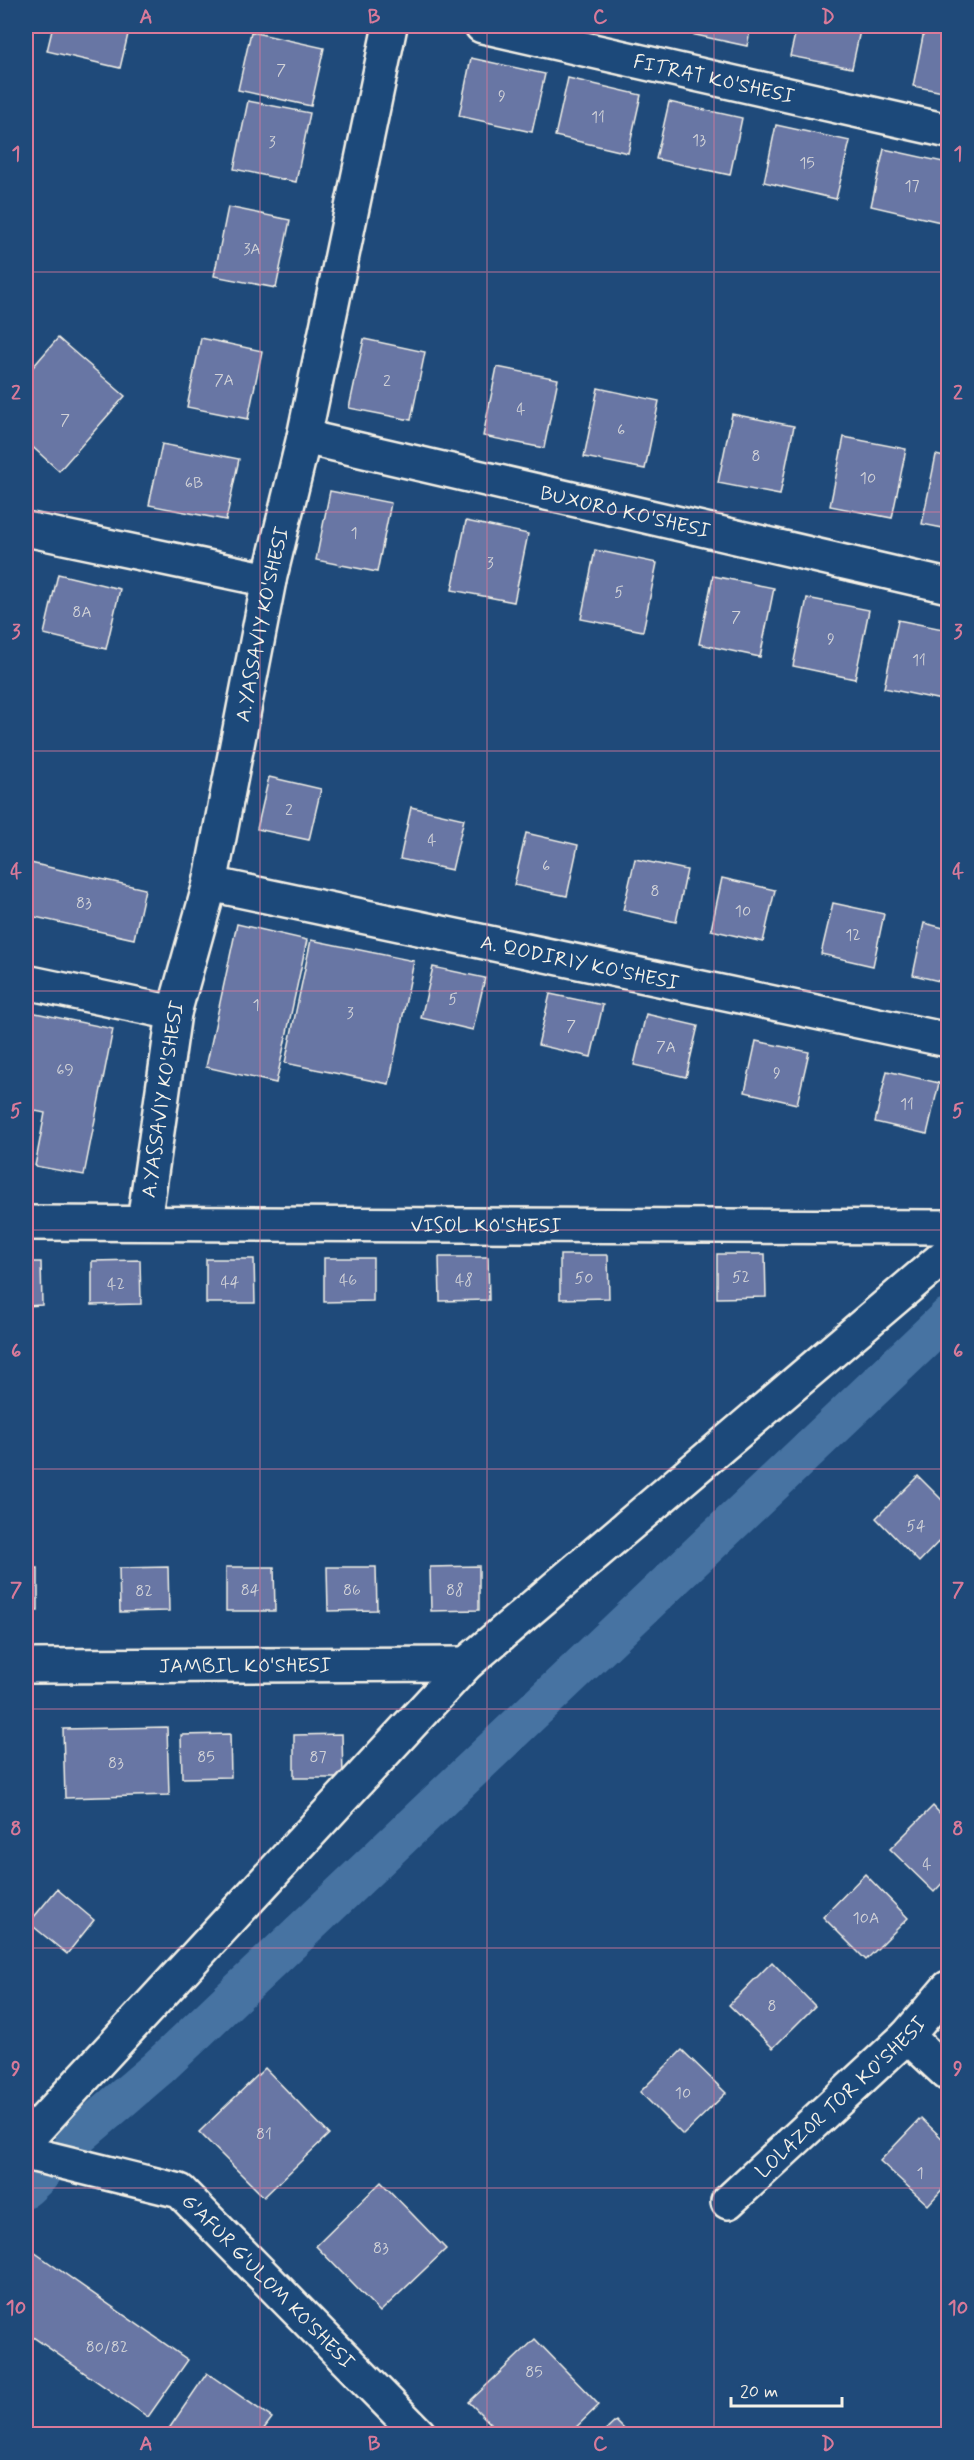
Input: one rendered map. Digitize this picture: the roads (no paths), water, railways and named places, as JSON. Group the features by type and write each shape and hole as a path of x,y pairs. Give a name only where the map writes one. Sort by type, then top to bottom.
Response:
{"street":[{"name":"A.YASSAVIY KO'SHESI","path":"144,1222 174,1013 210,884 269,580 304,437 390,26"},
{"name":"FITRAT KO'SHESI","path":"482,26 948,131"},
{"name":"BUXORO KO'SHESI","path":"304,437 948,586"},
{"path":"26,529 269,580"},
{"name":"A. QODIRIY KO'SHESI","path":"210,884 948,1040"},
{"path":"26,982 174,1013"},
{"name":"VISOL KO'SHESI","path":"26,1223 948,1227"},
{"path":"26,2140 466,1664 948,1253"},
{"name":"JAMBIL KO'SHESI","path":"26,1666 466,1664"},
{"name":"LOLAZOR TOR KO'SHESI","path":"728,2202 907,2036 948,1988"},
{"path":"907,2036 948,2074"},
{"name":"G'AFUR G'ULOM KO'SHESI","path":"26,2153 180,2191 419,2434"}],"waterway":[{"path":"75,2139 158,2068 948,1317"},
{"path":"26,2188 40,2175"}]}
